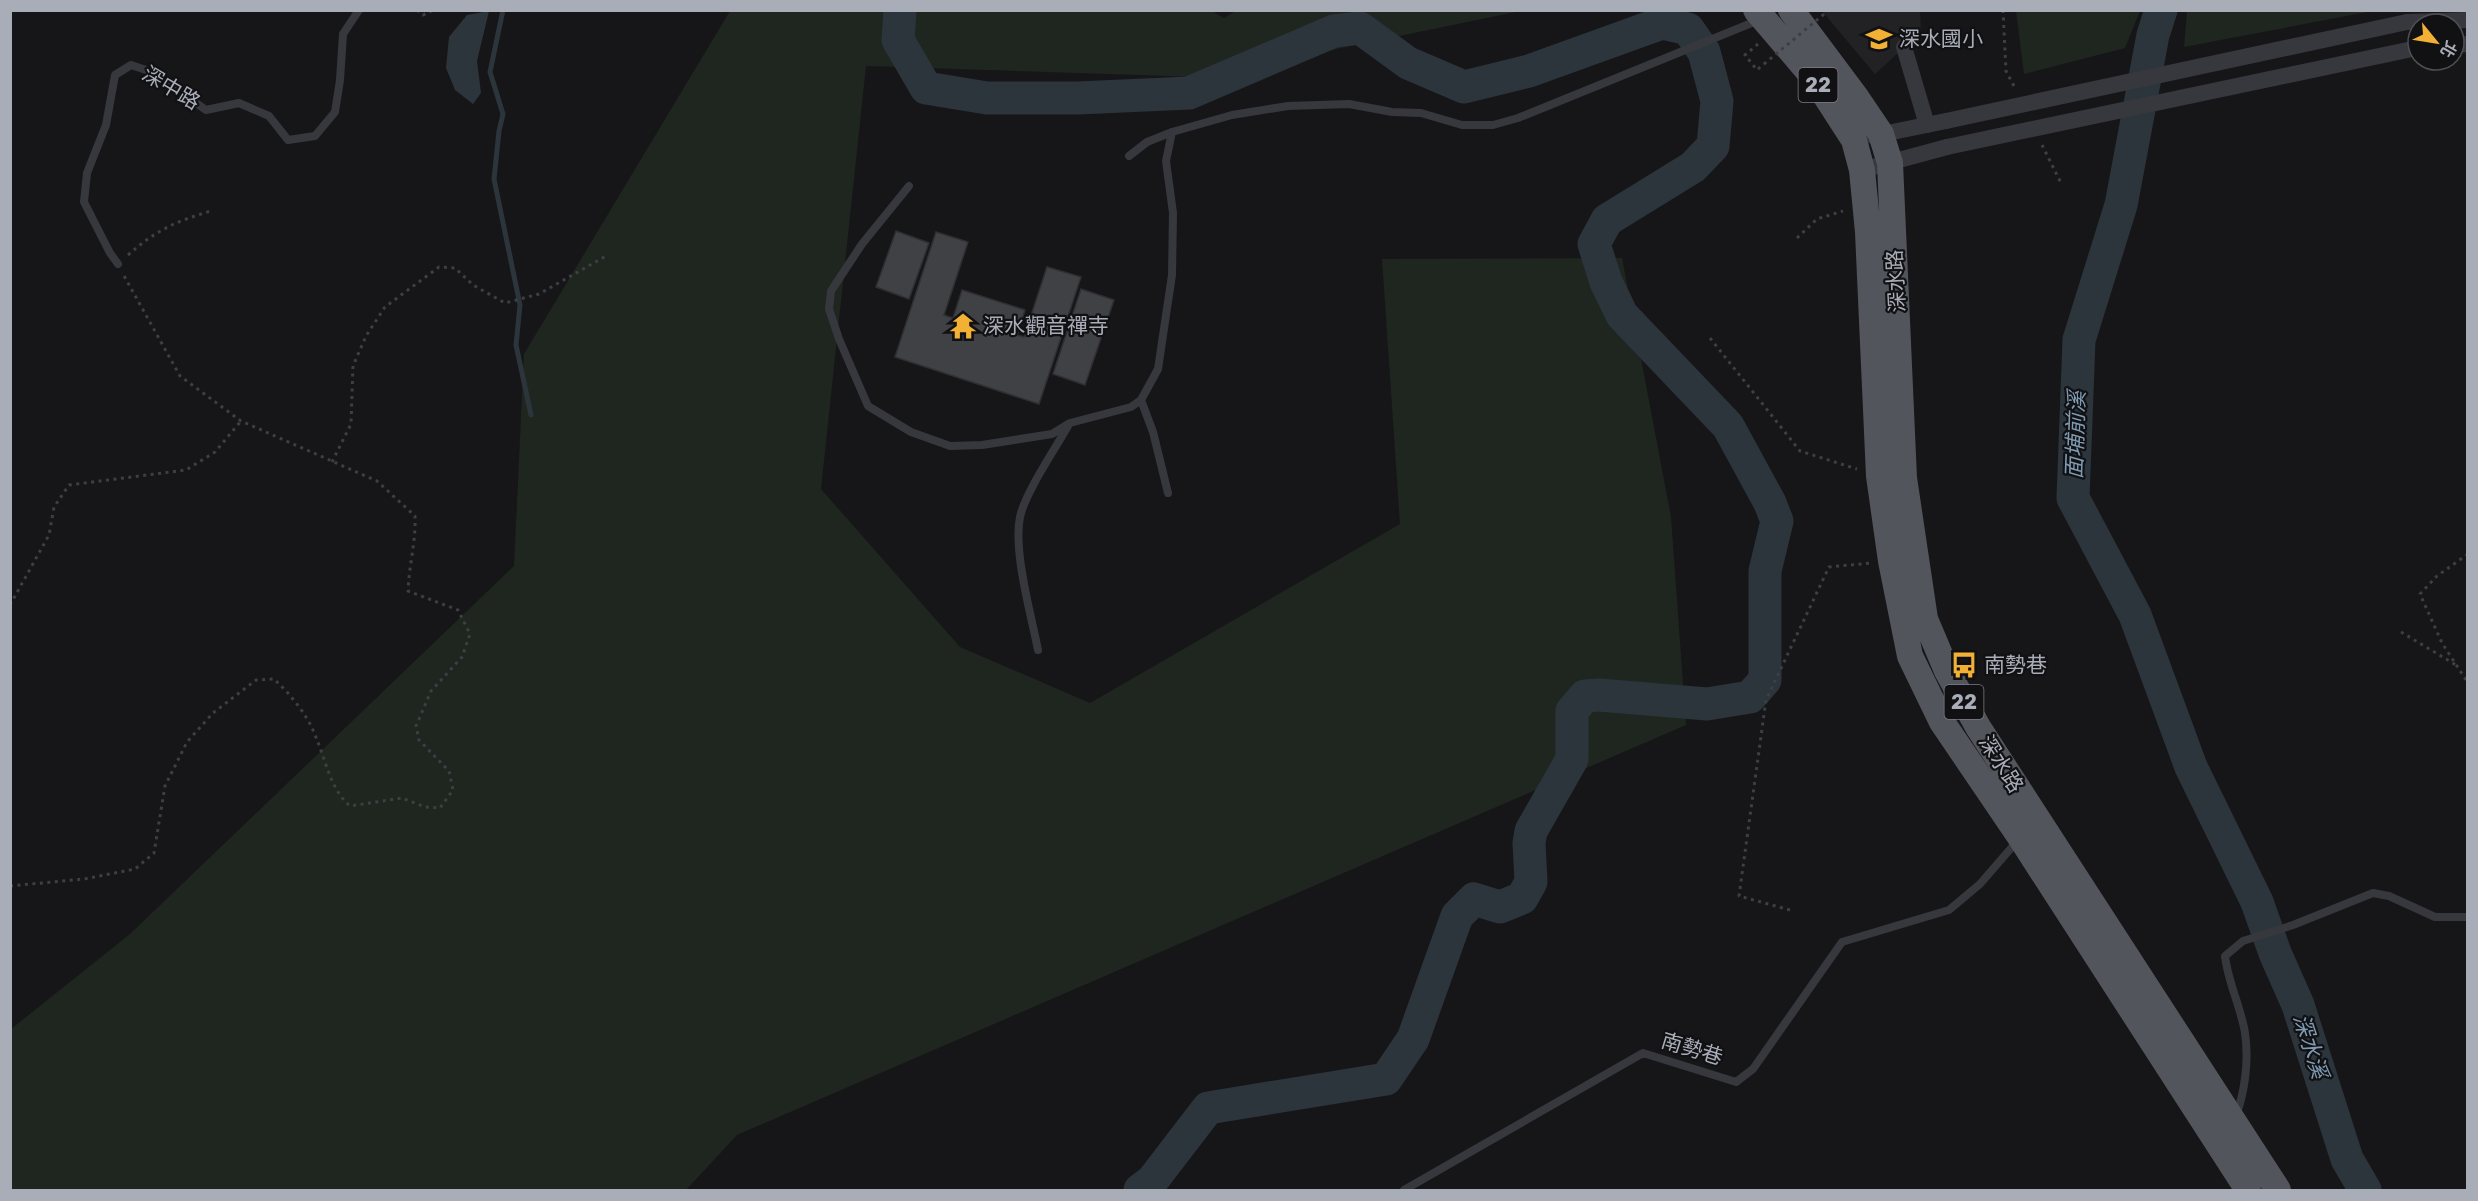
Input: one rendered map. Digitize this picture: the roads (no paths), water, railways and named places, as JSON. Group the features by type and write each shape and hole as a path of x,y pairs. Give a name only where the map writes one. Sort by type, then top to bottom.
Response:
{"main road":[{"name":"22","path":"1791,10 1881,134"},
{"name":"22","path":"1764,13 1814,78 1854,140 1862,170"},
{"name":"深水路","path":"1881,134 1890,163 1904,478 1925,619 1947,670 2030,831 2248,1191"},
{"name":"深水路","path":"1862,170 1879,476 1891,561 1910,656 1942,722 2030,831 2234,1123 2278,1191"}],"street":[{"path":"1854,140 2406,22"},
{"path":"1904,47 1927,125"},
{"path":"1862,170 1947,147 2406,50"}],"lane":[{"name":"深中路","path":"118,264 84,202 87,173 106,125 115,75 131,65 141,68 152,72 206,110 239,103 269,116 288,140 315,135 334,112 340,80 343,34 359,10"},
{"path":"1129,156 1147,142 1172,132 1232,115 1288,106 1348,104 1392,112 1421,113 1462,124 1493,124 1518,118 1764,13"},
{"path":"909,186 862,244 831,291 829,309 839,339 868,406 911,432 951,446 982,445 1052,434 1070,423 1131,407 1141,400 1158,369 1172,275 1173,213 1166,162 1172,132"},
{"path":"1141,400 1153,432 1168,493"},
{"path":"1038,650 1017,545 1020,515 1038,476 1070,423"},
{"name":"南勢巷","path":"1404,1191 1643,1053 1736,1082 1753,1069 1842,942 1949,910 1980,884 2030,831"},
{"path":"2234,1123 2245,1083 2245,1033 2227,973 2225,956 2243,941 2293,925 2373,893 2389,896 2436,917 2468,917"}],"waterway":[{"path":"503,10 490,72 503,114 494,179 520,305 516,345 531,415"},
{"path":"900,10 898,40 926,88 987,98 1078,98 1189,93 1334,31 1360,28 1408,63 1464,87 1529,71 1662,23 1688,29 1704,52 1717,101 1713,146 1693,167 1607,220 1594,244 1606,282 1622,315 1728,426 1770,503 1777,521 1765,571 1765,680 1750,697 1707,704 1599,695 1585,696 1572,711 1572,759 1531,831 1529,843 1531,882 1522,898 1500,907 1474,899 1457,916 1413,1039 1386,1079 1208,1108 1152,1181 1140,1190"},
{"name":"面埔前溪","path":"2161,10 2153,35 2121,205 2079,340 2073,498 2135,615 2191,767 2257,902 2275,953 2298,1005 2347,1159 2365,1190"}],"place":[{"name":"深水國小","path":"1879,39"},
{"name":"深水觀音禪寺","path":"963,326"},
{"name":"南勢巷","path":"1964,665"}],"water label":[{"name":"深水溪","path":"2311,1046"}]}
